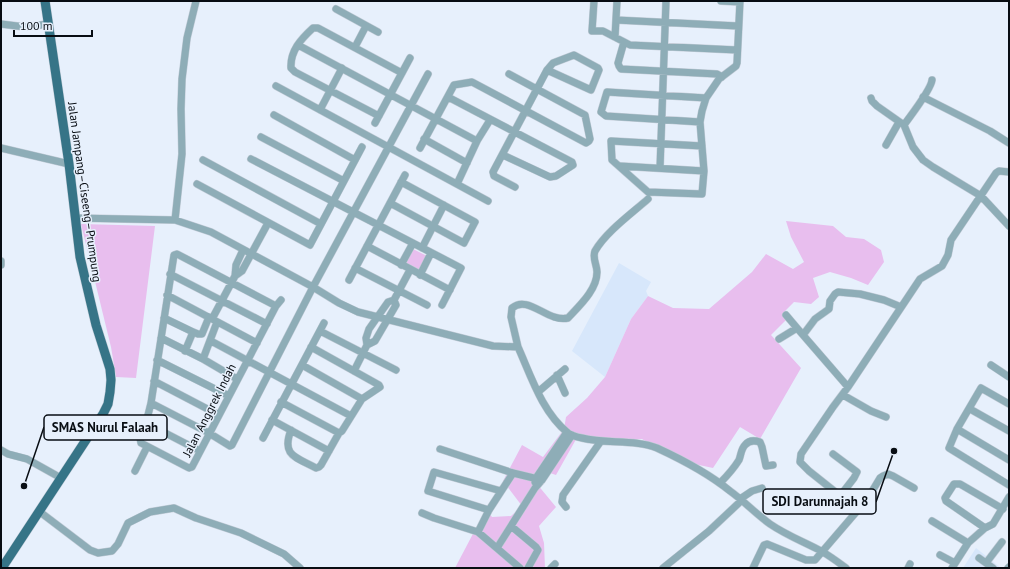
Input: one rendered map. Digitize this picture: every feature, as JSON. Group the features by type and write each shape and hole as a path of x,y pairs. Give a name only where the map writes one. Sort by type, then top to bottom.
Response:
{"main road":[{"name":"Jalan Jampang–Ciseeng–Prumpung","path":"2,568 103,414 108,404 111,380 110,369 90,301 80,257 69,164 45,1"}],"street":[{"path":"173,220 182,154 182,79 187,38 196,1"},
{"path":"594,1 592,31 603,31 630,45 737,50"},
{"path":"615,37 617,1"},
{"path":"660,168 666,1"},
{"path":"702,146 611,141 612,160 648,192 701,195 703,192 704,171 702,146 700,122 702,111 706,98 719,79 736,66 737,63 740,1 721,1"},
{"path":"336,9 378,32"},
{"path":"616,20 738,26"},
{"path":"1,24 25,27 48,24"},
{"path":"355,47 366,26"},
{"path":"379,116 295,72 291,68 292,54 298,44 313,28 322,30 402,73"},
{"path":"624,42 618,63 621,69 717,74 722,77"},
{"path":"298,44 477,141"},
{"path":"515,187 494,176 493,172 515,132 536,88 547,70 553,63 574,56 598,68 599,70 591,90 547,70"},
{"path":"375,123 410,58"},
{"path":"320,110 342,68"},
{"path":"151,403 209,433 228,445 232,445 313,287 428,74"},
{"path":"420,148 455,84 472,82 586,143 590,140 585,115 509,74"},
{"path":"886,145 923,97 931,85 932,80"},
{"path":"276,86 488,201"},
{"path":"700,122 606,116 601,112 607,92 706,98"},
{"path":"448,97 572,162 573,165 556,176 550,177 503,155"},
{"path":"923,97 990,131 1009,143"},
{"path":"871,98 877,106 902,124 913,147 923,160 981,196 1009,226"},
{"path":"274,115 355,160"},
{"path":"456,184 477,141 490,120"},
{"path":"261,137 344,181"},
{"path":"424,139 467,163"},
{"path":"198,184 310,245 362,147"},
{"path":"1,148 69,164"},
{"path":"251,159 461,268 442,305"},
{"path":"203,160 321,224"},
{"path":"620,166 704,171"},
{"path":"858,510 809,471 801,463 801,454 843,395 920,279 942,266 948,255 951,240 997,172 1009,172"},
{"path":"349,280 355,268 378,226 390,203 403,179 444,205 475,222 464,243 390,203"},
{"path":"648,200 610,233 596,251 594,257 597,270 595,282 589,294 568,318 554,318 525,304 516,305 512,308 511,317 518,347 538,392 551,416 570,434 601,441 652,446 698,468 741,499 754,512 771,525 822,551 846,568"},
{"path":"422,248 444,205"},
{"path":"75,218 161,218 173,220 211,232 358,312 493,346 518,347"},
{"path":"233,279 242,271 268,223"},
{"path":"402,265 413,243"},
{"path":"367,246 450,290"},
{"path":"164,318 193,332 202,334 213,319 233,279 236,265 243,250"},
{"path":"420,275 431,253"},
{"path":"135,471 147,447 141,443 140,440 151,403 174,255 177,254 233,279 276,306"},
{"path":"355,268 427,305"},
{"path":"354,371 367,345 366,335 388,302 394,300 410,270"},
{"path":"170,274 268,324"},
{"path":"803,334 815,319 829,309 830,301 838,292 860,294 884,300 901,307"},
{"path":"167,295 257,343"},
{"name":"Jalan Anggrek Indah","path":"147,447 191,468 237,379 268,324 276,306 281,300"},
{"path":"367,345 375,341 396,305 394,300"},
{"path":"786,315 848,387"},
{"path":"202,359 211,341 213,319"},
{"path":"263,438 324,323"},
{"path":"779,340 797,328"},
{"path":"320,331 396,370"},
{"path":"185,351 193,332"},
{"path":"161,338 237,379"},
{"path":"211,341 351,416"},
{"path":"291,430 287,440 288,450 292,455 316,468 319,467 339,433 342,431 363,398 380,386 311,347"},
{"path":"158,360 229,396"},
{"path":"302,365 363,398"},
{"path":"991,365 1009,377"},
{"path":"538,392 565,369"},
{"path":"557,376 565,394"},
{"path":"154,381 219,416"},
{"path":"1009,404 981,388 949,448 1009,485"},
{"path":"843,395 871,411 886,416"},
{"path":"282,402 339,433"},
{"path":"970,409 1009,431"},
{"path":"272,420 329,451"},
{"path":"146,423 200,451"},
{"path":"958,429 1009,460"},
{"path":"497,548 535,488 539,479 570,434"},
{"path":"566,507 562,502 563,495 601,441"},
{"path":"720,483 729,474 740,458 744,445 750,442 760,442 766,466 774,465"},
{"path":"1,450 8,454 27,460 61,478"},
{"path":"440,450 513,473 539,479"},
{"path":"833,454 857,472 840,496"},
{"path":"489,510 428,491 434,472 502,491"},
{"path":"478,532 489,510 513,473"},
{"path":"753,568 762,548 767,544 809,561 815,560 868,498 880,478 883,476 888,474 914,488"},
{"path":"985,528 946,501 945,498 954,484 960,484 1003,509"},
{"path":"663,568 709,532 741,499 749,493 762,488"},
{"path":"940,554 954,566 968,543 985,528 993,524 1009,497"},
{"path":"40,512 90,550 98,553 112,551 118,544 128,523 150,512 174,508 196,518 235,530 284,554 300,568"},
{"path":"422,513 478,532 520,568"},
{"path":"932,521 968,543"},
{"path":"511,526 538,550 528,568"},
{"path":"986,563 1002,542"},
{"path":"979,558 993,568"}],"shaded area":[{"path":"786,221 833,226 846,237 864,239 881,250 884,262 868,285 830,272 813,278 819,297 811,304 794,302 784,312 787,319 771,335 801,368 760,439 740,427 713,468 676,460 642,439 594,439 579,434 556,475 541,470 532,478 556,507 539,526 544,543 545,568 455,568 486,509 492,517 511,516 522,506 503,481 522,445 543,457 564,429 566,417 587,398 605,377 631,319 648,296 673,308 709,309 752,272 766,254 793,269 804,262 791,237"},
{"path":"81,224 155,226 136,378 116,377 111,347"},
{"path":"413,249 427,256 419,271 406,264"},
{"path":"619,263 651,282 646,291 648,296 631,319 605,377 572,351"},
{"path":"976,548 1001,568 963,568"}],"place":[{"name":"SDI Darunnajah 8","path":"894,451"},
{"name":"SMAS Nurul Falaah","path":"24,486"}]}
